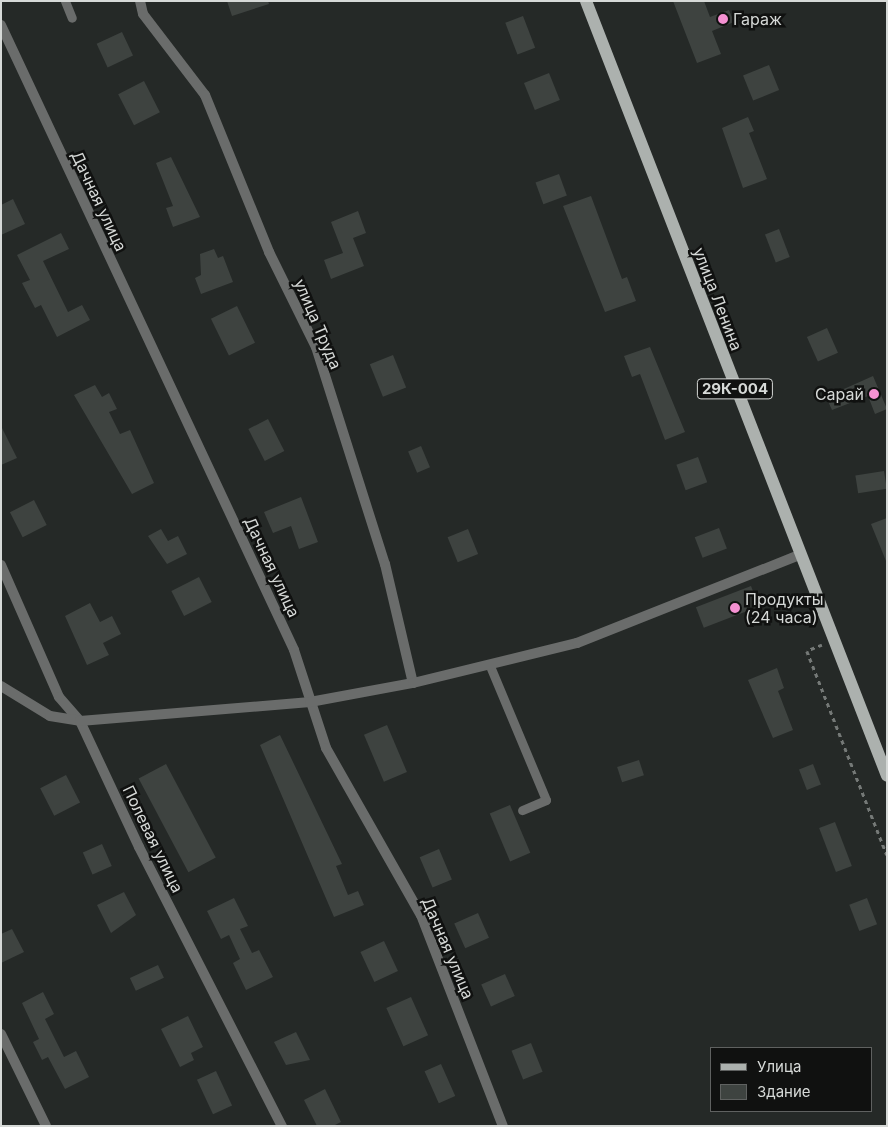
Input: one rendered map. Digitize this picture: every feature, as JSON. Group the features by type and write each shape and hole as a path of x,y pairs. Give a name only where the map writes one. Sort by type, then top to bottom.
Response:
{"main road":[{"name":"улица Ленина","path":"586,1 799,555 887,776"}],"street":[{"name":"улица Труда","path":"140,1 143,14 205,95 269,252 316,347 385,564 413,683"},
{"name":"Дачная улица","path":"1,25 294,650 326,748 421,915 503,1126"},
{"path":"1,686 50,716 80,721 310,702 413,683 490,666 576,643 799,555"},
{"name":"Полевая улица","path":"1,565 59,697 80,721 139,847 282,1126"},
{"path":"1,1034 46,1126"}],"lane":[{"path":"66,1 72,18"},
{"path":"490,666 546,800 522,810"}],"path":[{"path":"833,641 808,651 887,854"}],"building":[{"path":"227,1 268,1 269,4 232,16"},
{"path":"673,1 704,1 710,17 729,10 734,22 712,31 721,54 697,63"},
{"path":"523,16 535,48 517,55 505,23"},
{"path":"122,32 133,56 108,67 97,44"},
{"path":"769,65 779,90 753,101 743,75"},
{"path":"549,73 560,100 535,110 524,83"},
{"path":"144,81 160,112 134,125 118,94"},
{"path":"748,117 754,131 749,133 767,179 743,188 722,128"},
{"path":"171,157 200,217 173,227 166,208 173,206 156,163"},
{"path":"559,174 567,196 543,204 536,183"},
{"path":"591,196 622,279 627,277 636,301 605,312 563,206"},
{"path":"13,199 25,224 1,235 1,205"},
{"path":"358,211 366,233 353,238 364,266 331,279 324,260 343,253 331,222"},
{"path":"779,229 790,257 776,262 765,234"},
{"path":"61,233 69,249 43,261 68,312 82,305 90,320 57,337 41,305 35,308 22,283 30,280 17,255"},
{"path":"214,249 218,258 223,256 233,282 201,294 195,278 201,275 200,254"},
{"path":"237,306 255,343 229,356 211,319"},
{"path":"827,328 838,353 818,362 807,337"},
{"path":"650,347 685,432 665,440 640,374 632,377 624,356"},
{"path":"393,355 406,387 383,397 370,364"},
{"path":"873,376 887,409 875,414 868,396 832,410 826,397"},
{"path":"95,385 102,397 109,393 117,409 109,412 120,434 130,430 154,483 132,494 74,395"},
{"path":"268,419 284,451 265,461 248,429"},
{"path":"1,426 17,458 1,465"},
{"path":"421,446 430,467 417,473 408,451"},
{"path":"698,457 707,482 686,490 676,465"},
{"path":"884,471 887,489 858,493 855,476"},
{"path":"301,497 318,542 299,549 291,526 273,533 264,512"},
{"path":"34,500 47,525 23,537 10,512"},
{"path":"887,518 887,561 886,561 871,524"},
{"path":"719,528 727,549 703,558 695,537"},
{"path":"161,529 168,541 178,536 187,554 167,564 148,536"},
{"path":"468,529 478,554 458,562 448,537"},
{"path":"199,577 212,602 184,616 171,591"},
{"path":"751,586 759,607 704,628 696,607"},
{"path":"90,603 100,622 112,616 121,634 103,643 109,655 87,665 65,616"},
{"path":"777,668 784,688 778,691 793,730 773,738 748,680"},
{"path":"387,725 407,772 384,782 364,735"},
{"path":"280,735 342,864 336,866 348,895 358,891 364,905 334,917 260,745"},
{"path":"639,760 644,775 622,782 617,767"},
{"path":"166,764 216,858 188,872 139,779"},
{"path":"813,764 821,785 807,790 799,769"},
{"path":"66,775 80,803 54,816 40,788"},
{"path":"510,805 530,853 510,861 490,814"},
{"path":"835,822 852,866 836,872 819,828"},
{"path":"102,844 112,866 93,874 83,853"},
{"path":"439,849 452,879 433,888 420,857"},
{"path":"124,892 136,915 111,933 97,905"},
{"path":"234,898 248,926 240,929 252,953 259,950 273,977 246,990 233,963 240,959 229,935 221,939 207,911"},
{"path":"867,898 877,924 859,931 849,905"},
{"path":"478,913 489,938 465,948 454,924"},
{"path":"12,929 24,952 1,963 1,934"},
{"path":"384,941 398,971 374,982 360,952"},
{"path":"158,965 164,978 136,991 130,978"},
{"path":"505,974 515,996 491,1007 481,985"},
{"path":"43,992 54,1014 45,1019 64,1057 76,1051 89,1077 65,1089 48,1057 42,1060 33,1042 39,1039 22,1003"},
{"path":"411,997 428,1035 403,1046 386,1008"},
{"path":"188,1016 203,1047 191,1053 194,1060 180,1067 161,1029"},
{"path":"296,1032 310,1060 286,1065 274,1042"},
{"path":"531,1043 543,1072 523,1080 512,1051"},
{"path":"441,1064 455,1096 439,1103 425,1071"},
{"path":"216,1071 232,1105 213,1114 197,1080"},
{"path":"325,1089 341,1122 333,1126 317,1126 304,1100"}],"place":[{"name":"Гараж","path":"723,19"},
{"name":"Сарай","path":"874,394"},
{"name":"Продукты (24 часа)","path":"735,608"}]}
